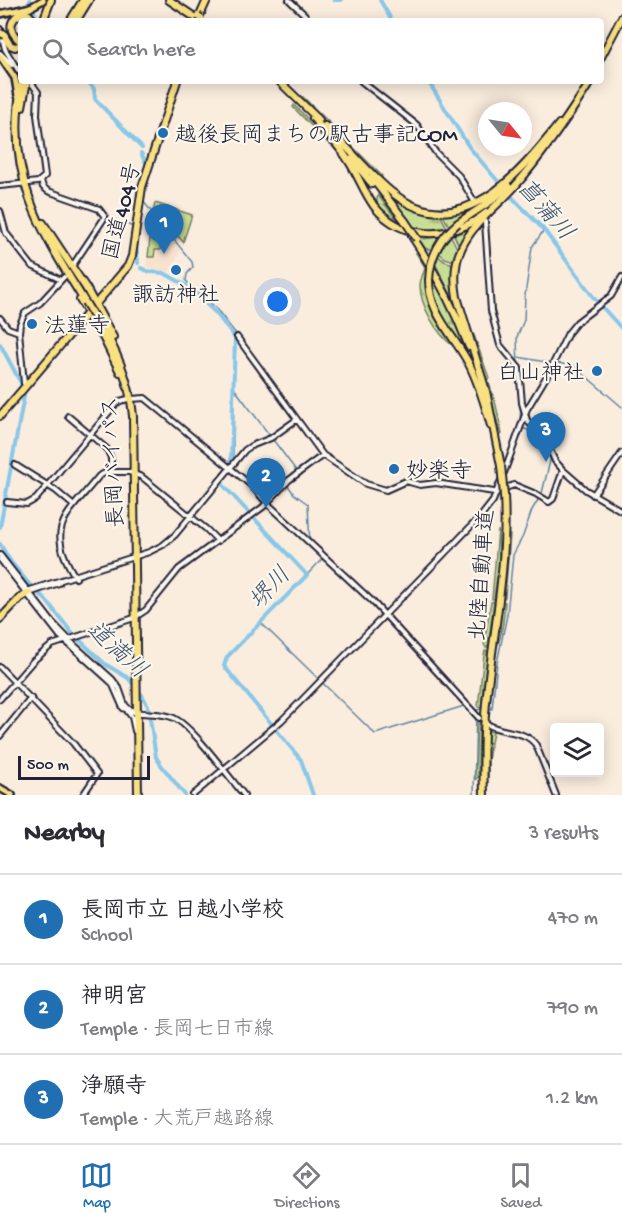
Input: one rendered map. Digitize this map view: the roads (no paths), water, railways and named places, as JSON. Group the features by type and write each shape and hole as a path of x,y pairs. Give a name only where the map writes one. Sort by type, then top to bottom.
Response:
{"highway":[{"path":"44,18 51,0"},
{"path":"169,0 198,18"},
{"path":"176,0 199,18"},
{"path":"200,18 207,0"},
{"path":"75,18 85,1"},
{"path":"18,38 14,34 12,22 19,12 31,7"},
{"path":"18,35 13,26 16,17 27,14 31,18"},
{"path":"604,56 622,17"},
{"path":"604,53 622,23"},
{"path":"2,32 18,40"},
{"path":"25,84 19,103 18,142 26,183 40,222 52,244 106,322 124,365 128,387"},
{"path":"26,84 21,114 21,146 26,183"},
{"name":"国道404号","path":"24,387 75,329 86,314 86,306 96,305 129,264 142,187 176,84"},
{"path":"280,84 325,126 402,220 421,248"},
{"path":"511,186 574,105 587,84"},
{"path":"298,101 313,118 402,200 438,211 457,209 502,194"},
{"path":"334,137 373,204 388,219 405,229 432,234 458,230 483,215 534,162 568,113"},
{"name":"北陸自動車道","path":"500,467 479,385 465,357 437,315 430,297 429,280 437,248 445,235 458,223 502,194"},
{"name":"北陸自動車道","path":"482,795 480,747 483,700 500,562 500,467 492,415 457,297 455,269 460,251 468,236 502,194"},
{"name":"北陸自動車道","path":"421,248 452,306 468,344 487,406 495,446"},
{"name":"北陸自動車道","path":"421,248 455,305 477,361"},
{"name":"長岡バイパス","path":"57,252 86,306 96,318 116,353 128,387 134,424 136,795"},
{"path":"86,306 123,378"},
{"name":"長岡バイパス","path":"96,318 113,352 130,399"},
{"path":"0,416 24,387"},
{"path":"0,618 16,598 29,592"},
{"name":"長岡バイパス","path":"136,712 136,795"}],"main road":[{"path":"0,14 31,7 44,0"},
{"path":"0,55 14,75 17,84 18,142"},
{"path":"0,788 12,795"}],"street":[{"path":"289,0 306,18"},
{"path":"2,32 7,53 18,70"},
{"path":"0,55 18,70"},
{"path":"0,186 41,181 46,174 38,126 38,94 36,87 31,84"},
{"path":"365,84 417,125 436,153 459,176 474,201"},
{"path":"41,181 43,187 48,191 99,209 105,217 73,265"},
{"path":"0,211 6,233 32,266 63,278 40,303 25,313 20,324 24,387"},
{"path":"484,222 491,311 500,345 518,367 525,413 530,425 548,444 555,461 563,470 593,495 622,511"},
{"path":"500,494 525,413 552,368 568,333 577,322 610,296 622,277"},
{"path":"0,318 8,328 19,332"},
{"path":"237,337 323,455 366,484 388,490 407,481 418,485 436,483 500,494"},
{"path":"7,502 31,503 116,403 145,398 252,486 267,503 370,599 479,718"},
{"path":"68,416 109,452 111,471"},
{"path":"29,592 154,550 167,543 250,446 273,436 296,420"},
{"path":"593,495 622,453"},
{"path":"0,699 36,658 48,648 67,638 136,617 146,610 175,573 267,503 289,480 323,455"},
{"path":"15,465 48,485 74,506"},
{"path":"192,795 281,721 500,494 510,486 516,486 549,502 553,499 563,470"},
{"path":"76,577 66,561 59,535 62,522 99,476 111,471 133,473 145,479 218,541"},
{"path":"0,557 67,638 114,686 123,708 132,717 135,731"},
{"path":"67,638 114,681 127,707 136,712"},
{"path":"94,664 99,671"},
{"path":"0,668 73,743 97,774 83,795"},
{"path":"0,735 31,698"},
{"path":"123,708 172,717 185,726 244,795"},
{"path":"487,724 531,738 556,795"}],"waterway":[{"name":"堺川","path":"30,0 31,4"},
{"name":"菖蒲川","path":"334,0 341,0"},
{"name":"菖蒲川","path":"380,0 390,18"},
{"name":"堺川","path":"33,8 36,18"},
{"name":"堺川","path":"90,84 94,89 95,99 142,148"},
{"name":"菖蒲川","path":"430,84 469,147 502,186"},
{"name":"堺川","path":"141,153 147,165"},
{"name":"菖蒲川","path":"507,192 544,230 594,298 622,329"},
{"name":"堺川","path":"143,201 192,262 193,267 187,274 186,281 215,307 236,334 234,388 298,473"},
{"path":"108,218 134,227"},
{"path":"518,371 517,337 524,320 532,247 544,230"},
{"name":"堺川","path":"136,244 138,263"},
{"name":"堺川","path":"141,268 150,272 164,273 187,286 216,313 235,338 231,463 221,476 223,485 307,575 227,657 224,666 301,760 313,795"},
{"name":"道満川","path":"0,344 22,385 24,396 0,527"},
{"path":"518,357 551,363"},
{"path":"556,363 574,366 622,407"},
{"path":"518,376 521,413 518,427"},
{"name":"堺川","path":"233,458 234,388"},
{"path":"522,428 533,432 548,450"},
{"path":"487,709 492,709 497,663 507,615 513,555 523,536 532,510 542,493 551,457"},
{"path":"287,484 294,494 308,504 310,547 323,558 307,575"},
{"name":"道満川","path":"0,544 11,562 72,633 105,664 128,678 142,695 148,706 156,757 185,795"},
{"path":"260,622 375,734 464,706"},
{"path":"474,795 476,710 482,709"}],"tunnel":[{"path":"417,250 429,251"}],"place":[{"name":"越後長岡まちの駅古事記COM","path":"163,133"},
{"name":"長岡市立 日越小学校","path":"164,254"},
{"name":"諏訪神社","path":"176,270"},
{"name":"法蓮寺","path":"32,324"},
{"name":"白山神社","path":"597,371"},
{"name":"浄願寺","path":"546,462"},
{"name":"妙楽寺","path":"394,469"},
{"name":"神明宮","path":"266,508"}]}
